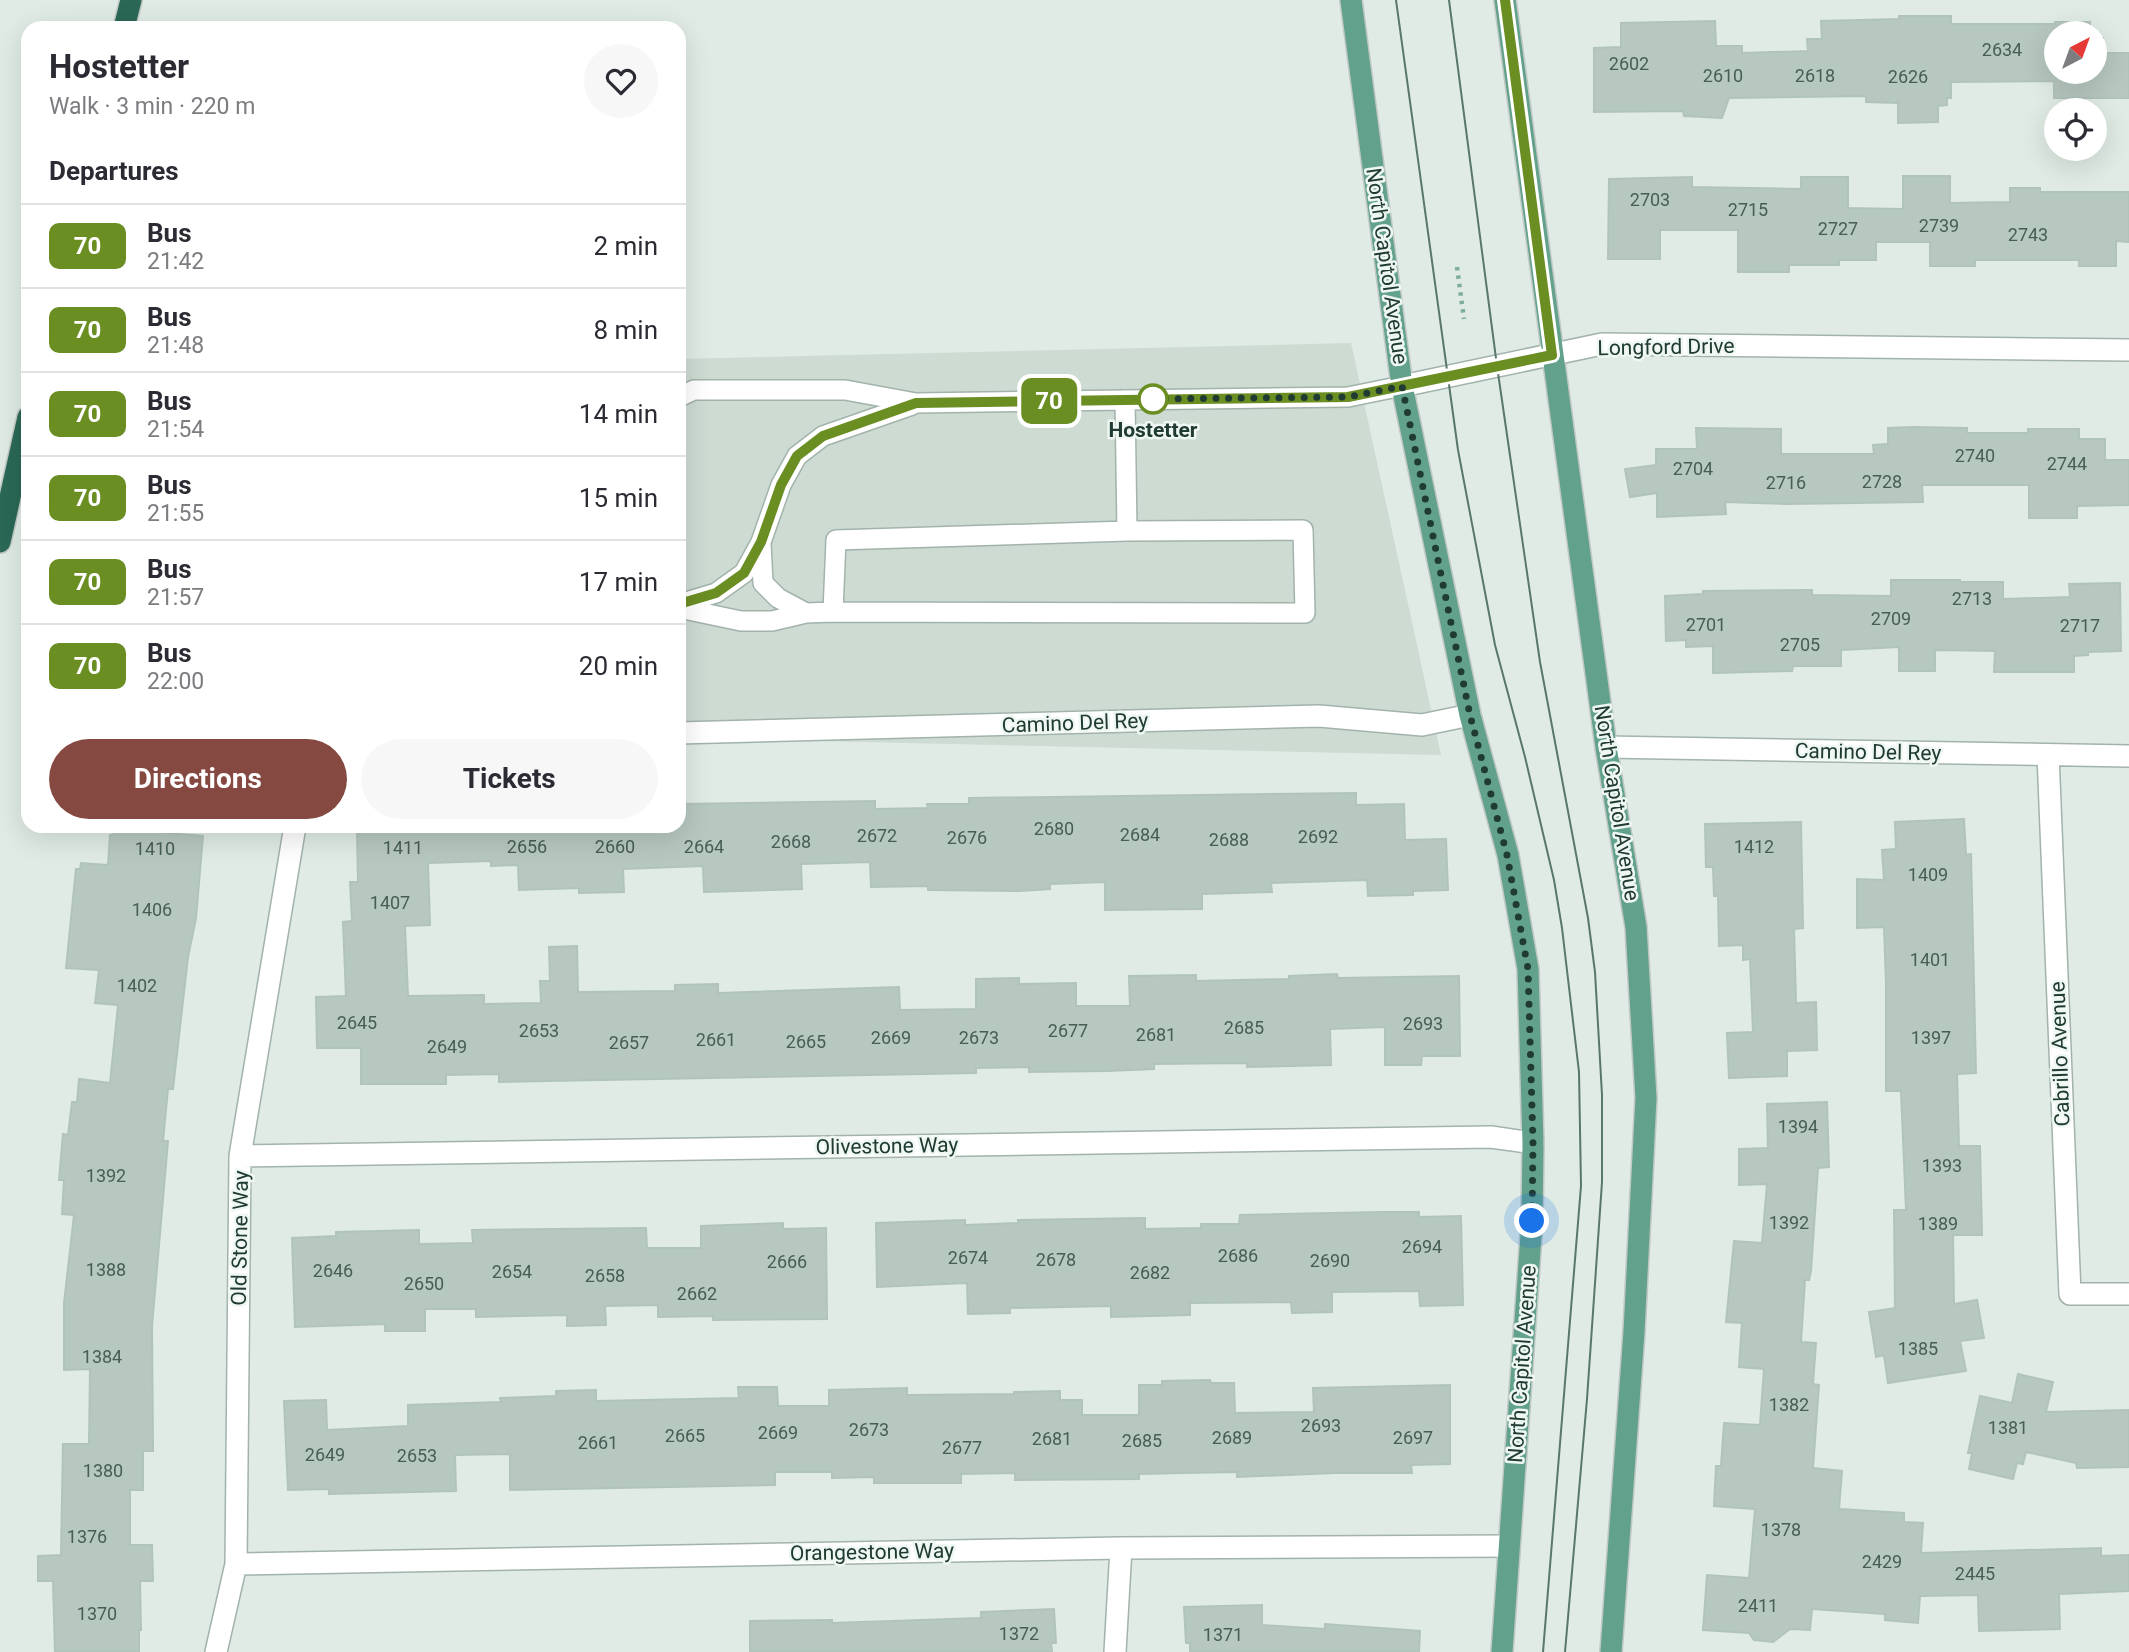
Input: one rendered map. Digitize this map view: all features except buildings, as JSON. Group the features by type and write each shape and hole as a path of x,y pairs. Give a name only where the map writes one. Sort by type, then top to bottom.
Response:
{"highway":[{"path":"126,21 131,0"},
{"path":"0,542 21,448"}],"main road":[{"name":"North Capitol Avenue","path":"1351,0 1402,386 1470,715 1507,855 1528,969 1533,1143 1532,1221 1502,1652"},
{"name":"North Capitol Avenue","path":"1504,0 1606,747 1636,927 1646,1098 1634,1332 1611,1652"}],"street":[{"name":"Longford Drive","path":"1402,386 1602,344 2129,350"},
{"name":"Camino Del Rey","path":"686,733 1319,716 1422,725 1470,715"},
{"name":"Camino Del Rey","path":"1606,747 2129,756"},
{"name":"Cabrillo Avenue","path":"2048,755 2070,1294 2129,1294"},
{"name":"Old Stone Way","path":"216,1652 236,1564 240,1156 294,833"},
{"name":"Olivestone Way","path":"240,1156 1491,1137 1533,1143"},
{"name":"Orangestone Way","path":"236,1564 1121,1548 1509,1546"},
{"path":"1115,1652 1121,1548"}],"lane":[{"name":"Longford Drive","path":"916,403 1348,397 1402,386"},
{"path":"686,394 694,390 845,390 916,403"},
{"path":"1125,400 1127,531"},
{"path":"686,604 716,593 744,573 761,542 781,485 797,456 823,436 916,403"},
{"path":"686,608 741,621 772,621 806,613 833,612 1305,612 1303,530 1127,531 836,540 833,612"},
{"path":"761,542 763,583 778,598 806,613"}],"path":[{"path":"1457,267 1464,318"}],"shaded area":[{"path":"1351,343 1441,755 686,738 686,359"}],"tram line":[{"path":"1396,0 1458,450 1495,645 1554,880 1579,1072 1581,1186 1543,1652"},
{"path":"1449,0 1497,366 1540,662 1588,918 1595,972 1602,1095 1602,1182 1565,1652"}],"bus line":[{"name":"70","path":"686,602 716,593 744,573 761,542 781,485 797,456 823,436 916,403 1348,397 1552,355 1505,0"}],"place":[{"name":"Hostetter","path":"1153,399"}],"route":[{"path":"1153,399 1348,397 1402,386 1470,715 1507,855 1528,969 1533,1143 1532,1221"}]}
